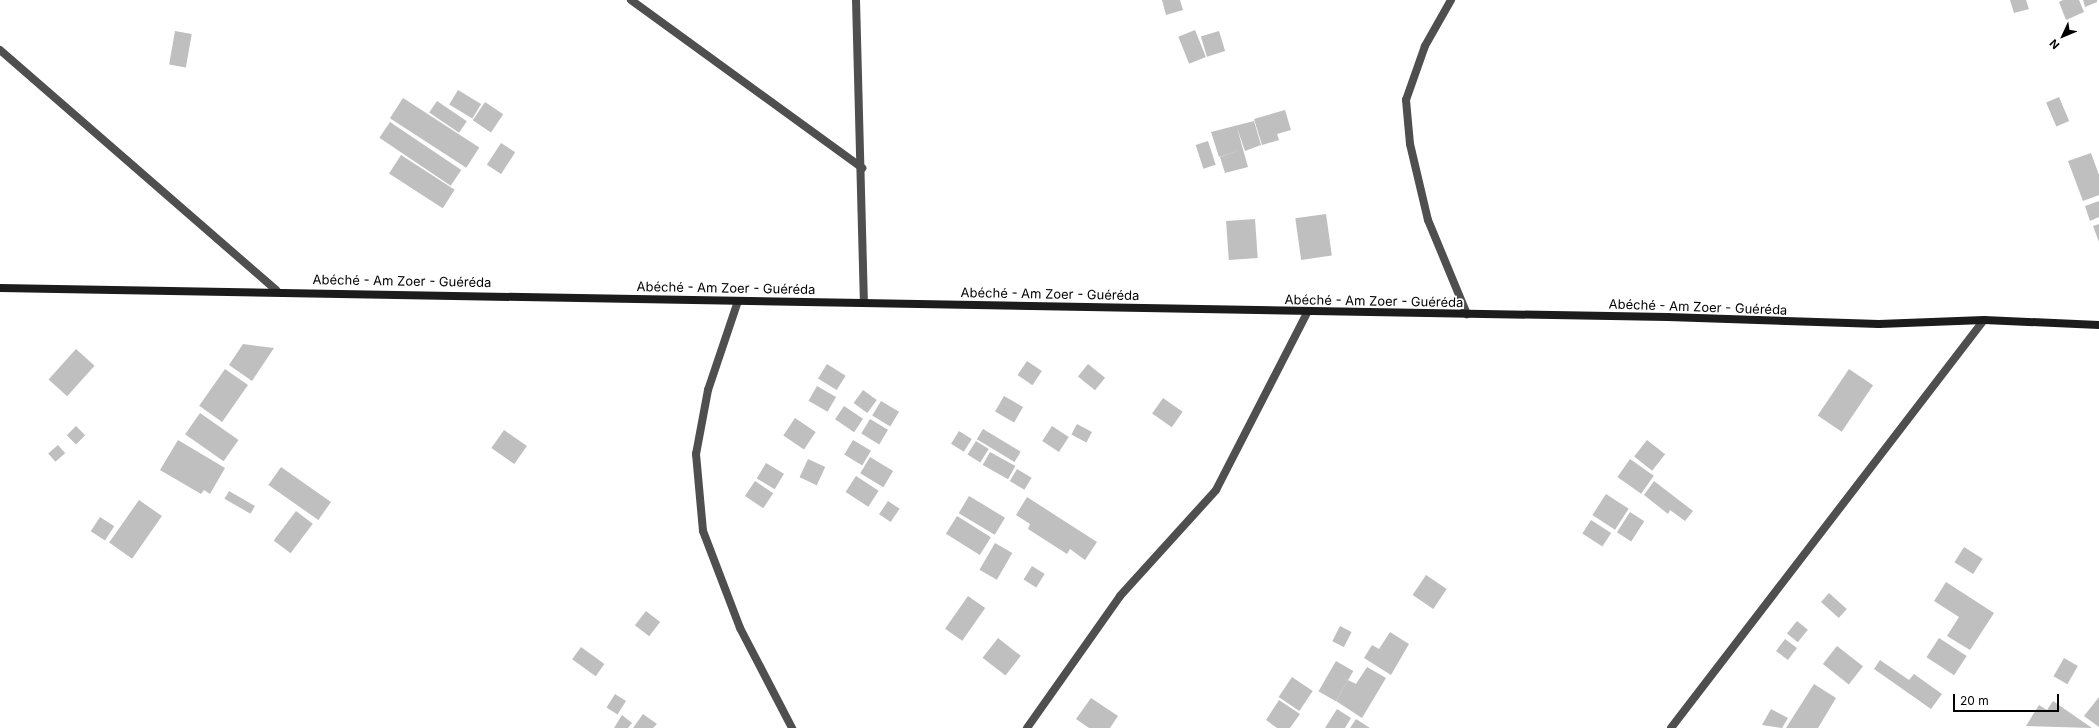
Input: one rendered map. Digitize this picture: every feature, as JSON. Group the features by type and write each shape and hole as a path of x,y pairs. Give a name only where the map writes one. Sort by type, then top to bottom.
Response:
{"main road":[{"name":"Abéché - Am Zoer - Guéréda","path":"0,288 276,290 738,301 864,302 1467,314 1879,324 1984,320 2099,325"}],"street":[{"path":"632,0 801,120 862,168"},
{"path":"856,0 862,168 864,302"},
{"path":"1451,0 1425,46 1406,100 1410,144 1428,220 1467,314"},
{"path":"0,50 276,290"},
{"path":"738,301 708,390 696,454 703,531 740,628 792,728"},
{"path":"1027,728 1120,596 1216,490 1308,311"},
{"path":"1671,728 1984,320"}],"building":[{"path":"1162,0 1180,0 1183,10 1166,15"},
{"path":"2010,0 2026,0 2029,9 2014,13"},
{"path":"2063,0 2079,0 2084,12 2066,20 2059,2"},
{"path":"2083,0 2097,0 2097,2 2085,7"},
{"path":"1195,30 1206,57 1189,64 1178,37"},
{"path":"175,31 192,34 186,67 169,64"},
{"path":"1219,31 1225,51 1207,57 1201,37"},
{"path":"458,90 481,104 472,118 449,105"},
{"path":"2059,97 2069,121 2056,126 2046,102"},
{"path":"403,98 479,148 466,168 390,118"},
{"path":"437,101 467,121 459,133 429,113"},
{"path":"485,102 503,114 491,133 473,120"},
{"path":"1285,110 1291,130 1277,134 1279,140 1262,145 1254,119"},
{"path":"1254,121 1261,145 1245,151 1237,128 1248,167 1225,173 1220,157 1240,150 1219,157 1211,132"},
{"path":"390,122 461,170 451,186 379,138"},
{"path":"1208,141 1216,165 1203,169 1196,145"},
{"path":"501,143 515,152 501,174 487,165"},
{"path":"2091,153 2099,175 2099,195 2083,201 2068,161"},
{"path":"401,155 455,190 443,208 389,173"},
{"path":"2099,201 2099,217 2090,221 2085,206"},
{"path":"1326,214 1332,256 1301,260 1295,218"},
{"path":"1255,219 1258,258 1229,260 1226,221"},
{"path":"2099,224 2099,242 2093,226"},
{"path":"243,344 274,348 252,381 229,365"},
{"path":"76,349 95,366 67,396 49,379"},
{"path":"1027,361 1042,371 1032,385 1017,375"},
{"path":"827,364 846,376 837,390 818,378"},
{"path":"1088,364 1105,378 1095,390 1078,376"},
{"path":"225,369 248,385 222,422 199,406"},
{"path":"1849,369 1873,385 1842,432 1818,415"},
{"path":"817,386 836,397 828,412 808,401"},
{"path":"863,390 877,400 867,413 854,403"},
{"path":"1004,396 1023,407 1014,423 995,412"},
{"path":"1163,398 1183,412 1172,427 1152,414"},
{"path":"881,401 899,412 890,426 872,416"},
{"path":"844,406 863,419 854,432 835,419"},
{"path":"200,413 239,440 224,461 185,434"},
{"path":"795,418 816,432 804,449 783,435"},
{"path":"870,419 888,430 879,444 861,434"},
{"path":"1077,424 1092,432 1086,443 1071,435"},
{"path":"76,426 85,435 76,444 67,435"},
{"path":"1052,426 1069,437 1059,452 1042,441"},
{"path":"983,429 1021,452 1015,462 977,439"},
{"path":"504,430 527,446 514,464 491,448"},
{"path":"959,431 972,439 964,452 951,444"},
{"path":"178,440 225,468 210,494 204,490 201,494 160,470"},
{"path":"853,440 871,451 862,465 844,455"},
{"path":"1647,440 1665,454 1652,471 1634,457"},
{"path":"976,441 989,449 980,463 968,455"},
{"path":"58,445 65,453 55,462 48,454"},
{"path":"990,452 1015,466 1008,479 983,465"},
{"path":"870,457 893,471 883,487 860,473"},
{"path":"808,459 825,467 817,485 800,477"},
{"path":"1630,459 1654,476 1641,494 1617,477"},
{"path":"766,463 784,474 775,489 757,478"},
{"path":"281,467 331,502 318,520 268,485"},
{"path":"1017,469 1032,478 1024,490 1010,481"},
{"path":"856,476 879,491 868,507 846,492"},
{"path":"755,481 773,493 763,508 745,496"},
{"path":"1654,481 1693,511 1685,521 1670,510 1668,514 1644,495"},
{"path":"229,491 255,506 250,514 224,499"},
{"path":"1606,494 1629,509 1615,530 1592,515"},
{"path":"969,496 1005,518 995,535 959,513"},
{"path":"1027,497 1097,542 1085,560 1070,549 1067,554 1028,529 1030,524 1016,515"},
{"path":"139,500 162,516 132,559 109,543"},
{"path":"888,501 900,509 891,522 879,514"},
{"path":"296,511 313,524 291,553 274,541"},
{"path":"1630,512 1644,521 1631,541 1617,532"},
{"path":"957,516 991,537 980,555 946,534"},
{"path":"100,517 114,526 105,541 91,531"},
{"path":"1591,520 1611,533 1602,546 1582,533"},
{"path":"995,543 1012,553 997,580 980,570"},
{"path":"1964,547 1983,559 1973,574 1954,562"},
{"path":"1032,566 1045,574 1036,588 1024,580"},
{"path":"1426,575 1447,589 1433,609 1413,595"},
{"path":"1946,582 1994,613 1970,650 1947,636 1959,617 1934,601"},
{"path":"1829,593 1847,609 1839,618 1821,602"},
{"path":"968,596 985,608 962,641 945,629"},
{"path":"646,611 660,622 649,636 635,625"},
{"path":"1797,621 1808,630 1798,642 1787,633"},
{"path":"1340,626 1352,632 1344,647 1332,641"},
{"path":"1390,632 1409,644 1391,675 1364,658 1372,645 1379,649"},
{"path":"998,638 1021,656 1005,676 983,658"},
{"path":"1939,638 1967,656 1954,675 1926,657"},
{"path":"1785,639 1797,648 1788,660 1776,651"},
{"path":"1837,646 1863,666 1849,684 1823,664"},
{"path":"581,647 604,664 596,676 572,659"},
{"path":"2064,658 2078,666 2067,684 2054,676"},
{"path":"1880,660 1909,680 1914,674 1942,694 1931,709 1874,669"},
{"path":"1336,661 1353,671 1336,701 1318,691"},
{"path":"1367,667 1386,678 1362,718 1336,701 1348,680 1356,684"},
{"path":"1292,677 1313,691 1299,711 1279,697"},
{"path":"1814,684 1836,698 1818,728 1786,728"},
{"path":"615,694 626,701 618,714 607,708"},
{"path":"2099,697 2099,727 2084,716"},
{"path":"1091,698 1118,716 1110,728 1089,728 1076,719"},
{"path":"1279,700 1300,714 1290,728 1277,728 1266,720"},
{"path":"2053,701 2092,728 2026,726 2039,705 2047,710"},
{"path":"1337,709 1351,718 1345,728 1325,728"},
{"path":"1771,709 1788,718 1782,728 1762,725"},
{"path":"643,714 657,724 653,728 633,728"},
{"path":"622,715 632,723 628,728 614,728"},
{"path":"1356,719 1370,728 1350,728"}]}
